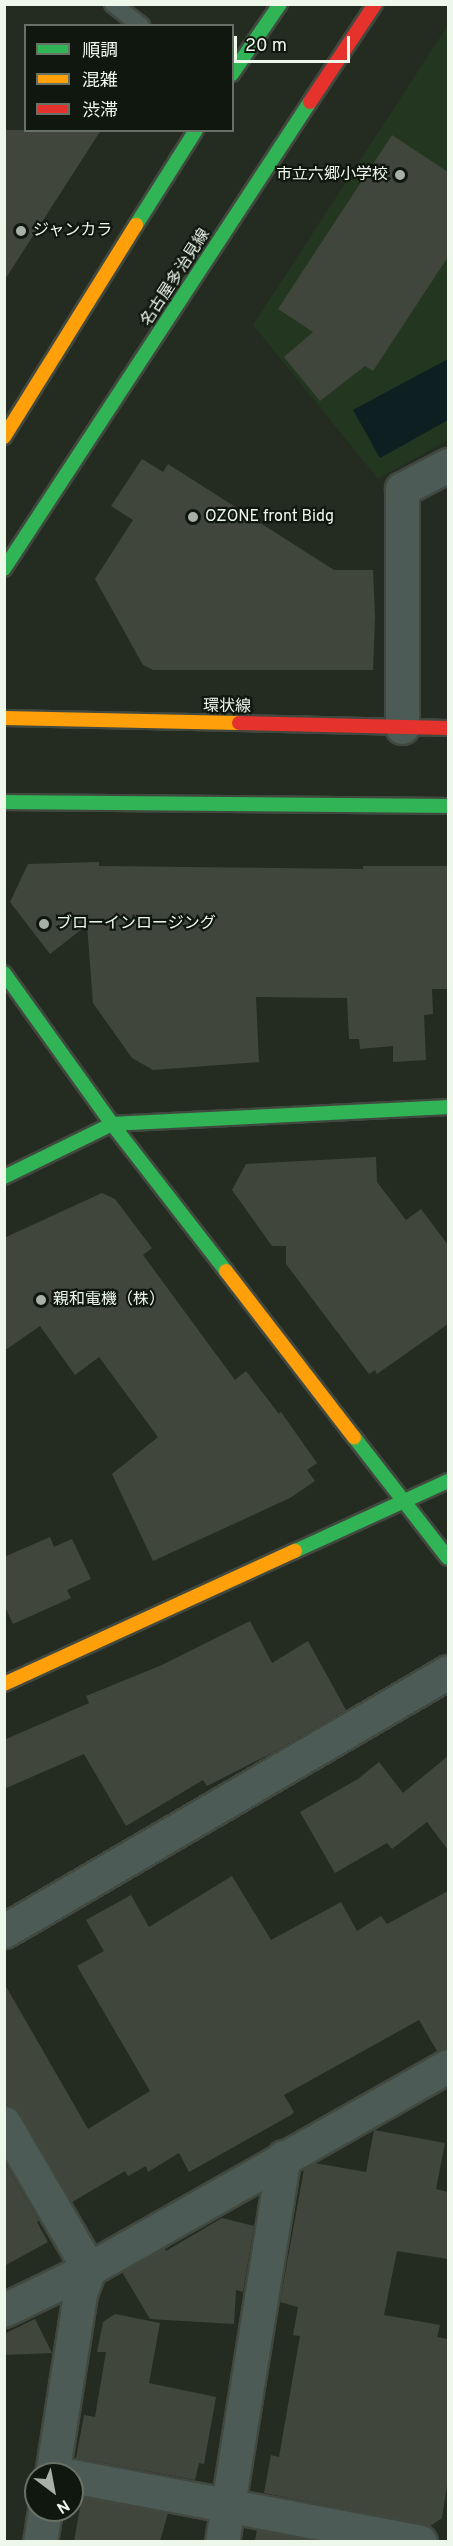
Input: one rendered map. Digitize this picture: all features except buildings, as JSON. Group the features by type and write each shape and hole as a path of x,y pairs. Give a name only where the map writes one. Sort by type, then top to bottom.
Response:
{"main road":[{"path":"234,71 280,4"},
{"name":"名古屋多治見線","path":"4,569 375,4"},
{"path":"4,437 195,132"},
{"name":"環状線","path":"4,718 448,728"},
{"path":"4,802 448,806"},
{"path":"4,973 112,1124 448,1558"},
{"path":"4,1177 112,1124 448,1107"},
{"path":"4,1684 448,1481"}],"street":[{"path":"402,727 402,489 448,465"},
{"path":"4,1931 448,1672"},
{"path":"4,2310 88,2269 448,2066"},
{"path":"4,2123 88,2269 80,2294 60,2462"},
{"path":"222,2541 284,2157"},
{"path":"84,2479 420,2541"},
{"path":"40,2541 43,2522"}],"lane":[{"path":"114,4 139,24"}],"shaded area":[{"name":"市立六郷小学校","path":"448,25 448,440 378,479 253,325"},
{"path":"448,359 448,420 380,458 353,410"}],"traffic: fast":[{"path":"234,71 280,4"},
{"path":"4,569 310,102"},
{"path":"136,225 195,132"},
{"path":"4,802 448,806"},
{"path":"4,973 112,1124 226,1271"},
{"path":"4,1177 112,1124 448,1107"},
{"path":"354,1437 448,1558"},
{"path":"295,1551 448,1481"}],"traffic: slow":[{"path":"4,437 136,225"},
{"path":"4,718 239,723"},
{"path":"226,1271 354,1437"},
{"path":"4,1684 295,1551"}],"traffic: jam":[{"path":"310,102 375,4"},
{"path":"239,723 448,728"}],"place":[{"name":"市立六郷小学校","path":"400,175"},
{"name":"ジャンカラ","path":"21,231"},
{"name":"OZONE front Bidg","path":"193,517"},
{"name":"ブローインロージング","path":"44,924"},
{"name":"親和電機（株）","path":"41,1300"}]}
